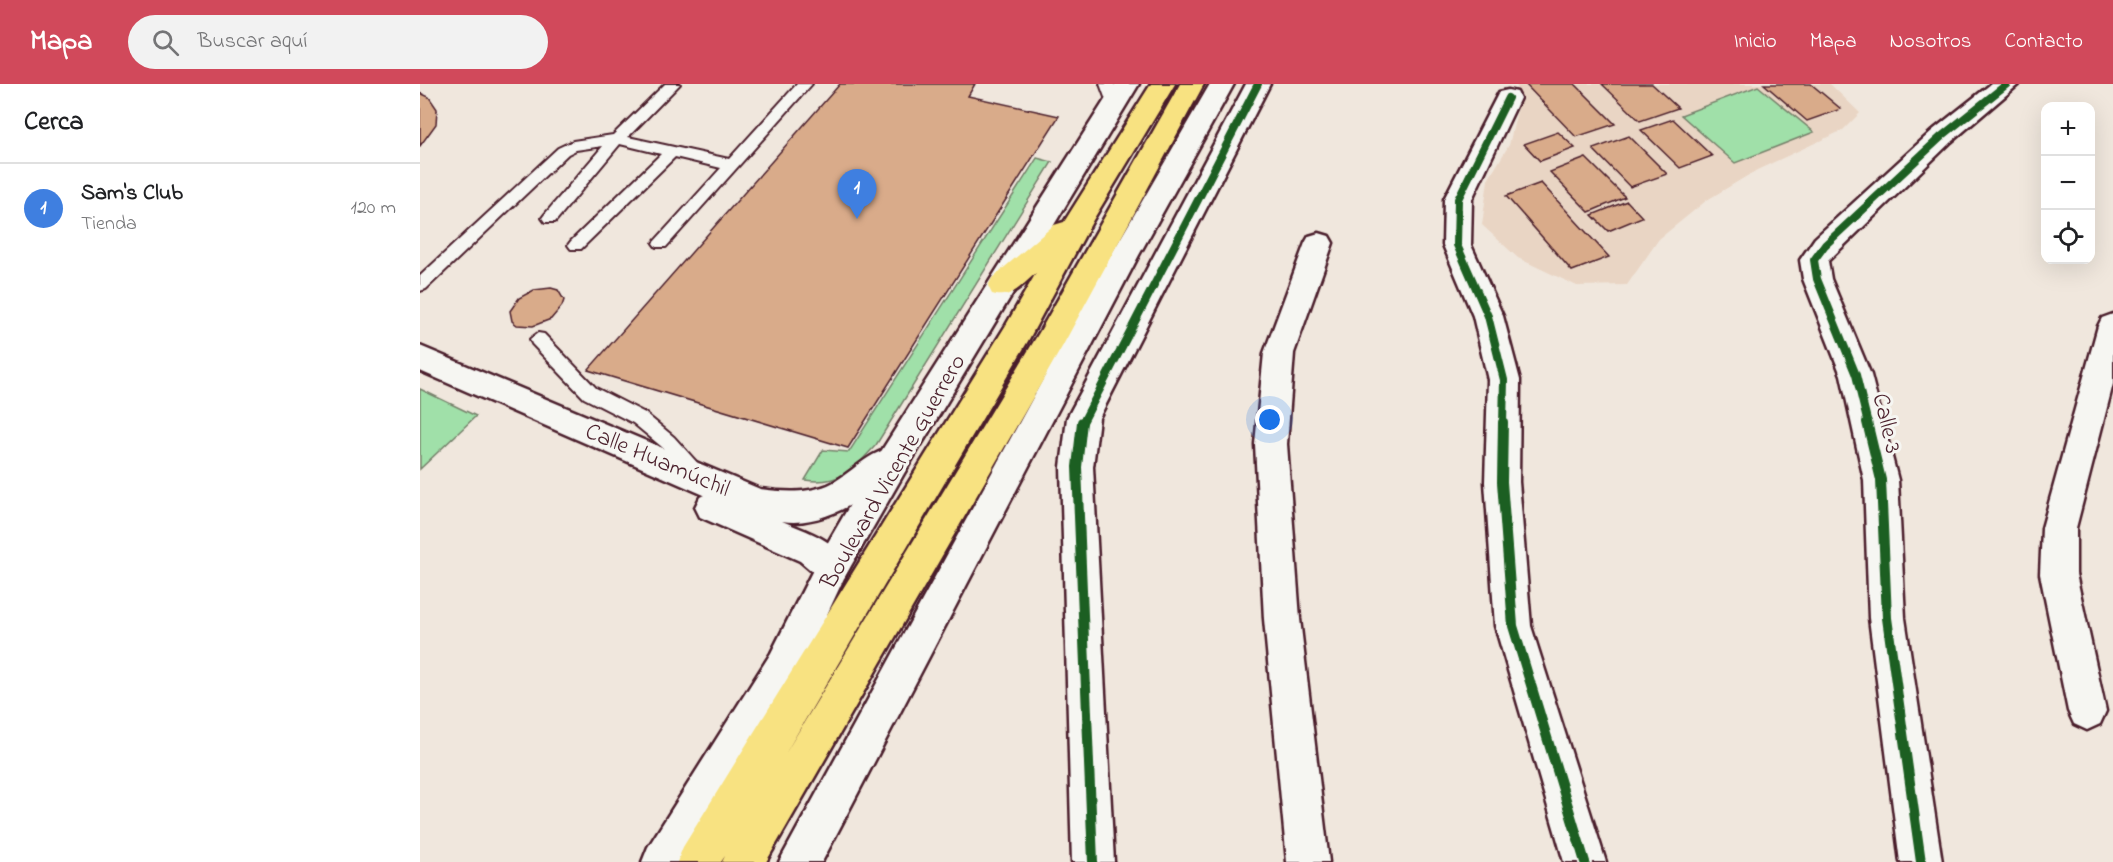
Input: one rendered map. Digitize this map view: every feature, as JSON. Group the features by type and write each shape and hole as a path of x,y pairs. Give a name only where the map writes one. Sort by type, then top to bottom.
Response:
{"highway":[{"name":"Boulevard Vicente Guerrero","path":"698,862 1017,333 1081,217 1163,84"},
{"path":"743,862 1051,339 1192,84"},
{"path":"1002,286 1081,217"}],"street":[{"path":"800,862 1125,255 1221,84"},
{"path":"1093,862 1077,467 1083,418 1258,84"},
{"name":"Calle 3","path":"1921,862 1887,618 1881,480 1856,375 1817,279 1814,260 1825,245 1942,136 2007,84"},
{"name":"Boulevard Vicente Guerrero","path":"663,862 784,666 832,567 894,460 1002,286 1116,91"},
{"path":"1508,98 1458,199 1457,245 1488,316 1504,380 1502,482 1513,626 1585,862"},
{"path":"1308,862 1282,619 1271,444 1279,353 1320,243"},
{"path":"2087,711 2058,574 2059,528 2113,326"},
{"name":"Calle Huamúchil","path":"420,358 758,503 794,508 837,497 894,460"},
{"name":"Calle Huamúchil","path":"420,370 726,514 812,550 832,567"}],"lane":[{"path":"550,218 617,139 673,84"},
{"path":"661,243 805,84"},
{"path":"420,285 563,151 586,144 617,139 670,153 732,165"},
{"path":"420,300 564,158 586,144"},
{"path":"576,245 670,153"},
{"path":"538,339 590,393 639,418 668,442 698,476"}],"shaded area":[{"path":"1516,84 1830,84 1860,113 1843,130 1757,170 1707,200 1659,239 1627,285 1577,286 1518,258 1482,225 1488,180 1509,145 1520,99"}],"green space":[{"path":"1758,86 1814,132 1735,163 1681,115"},
{"path":"1037,158 1052,162 876,445 853,468 837,478 805,480 823,450 849,452"},
{"path":"420,389 476,416 420,469"}],"building":[{"path":"840,84 975,84 968,96 1059,116 848,448 588,370"},
{"path":"1525,84 1575,84 1615,124 1576,137"},
{"path":"1602,84 1652,84 1678,108 1640,121"},
{"path":"1764,84 1811,84 1841,109 1807,121"},
{"path":"420,93 429,97 437,109 436,124 420,146"},
{"path":"1673,119 1712,156 1680,168 1641,130"},
{"path":"1558,132 1575,148 1540,161 1524,144"},
{"path":"1629,136 1667,174 1630,187 1593,149"},
{"path":"1586,158 1625,197 1589,212 1550,172"},
{"path":"1541,183 1609,257 1572,271 1506,196"},
{"path":"1627,201 1642,217 1608,231 1592,215"},
{"path":"551,288 558,290 564,300 551,319 533,326 517,325 512,321 510,311 519,298 534,290"}],"cycle path":[{"path":"1093,862 1077,467 1083,418 1258,84"},
{"path":"1921,862 1887,618 1881,480 1856,375 1817,279 1814,260 1825,245 1942,136 2007,84"},
{"path":"1508,98 1458,199 1457,245 1488,316 1504,380 1502,482 1513,626 1585,862"}],"place":[{"name":"Sam's Club","path":"857,219"}]}
